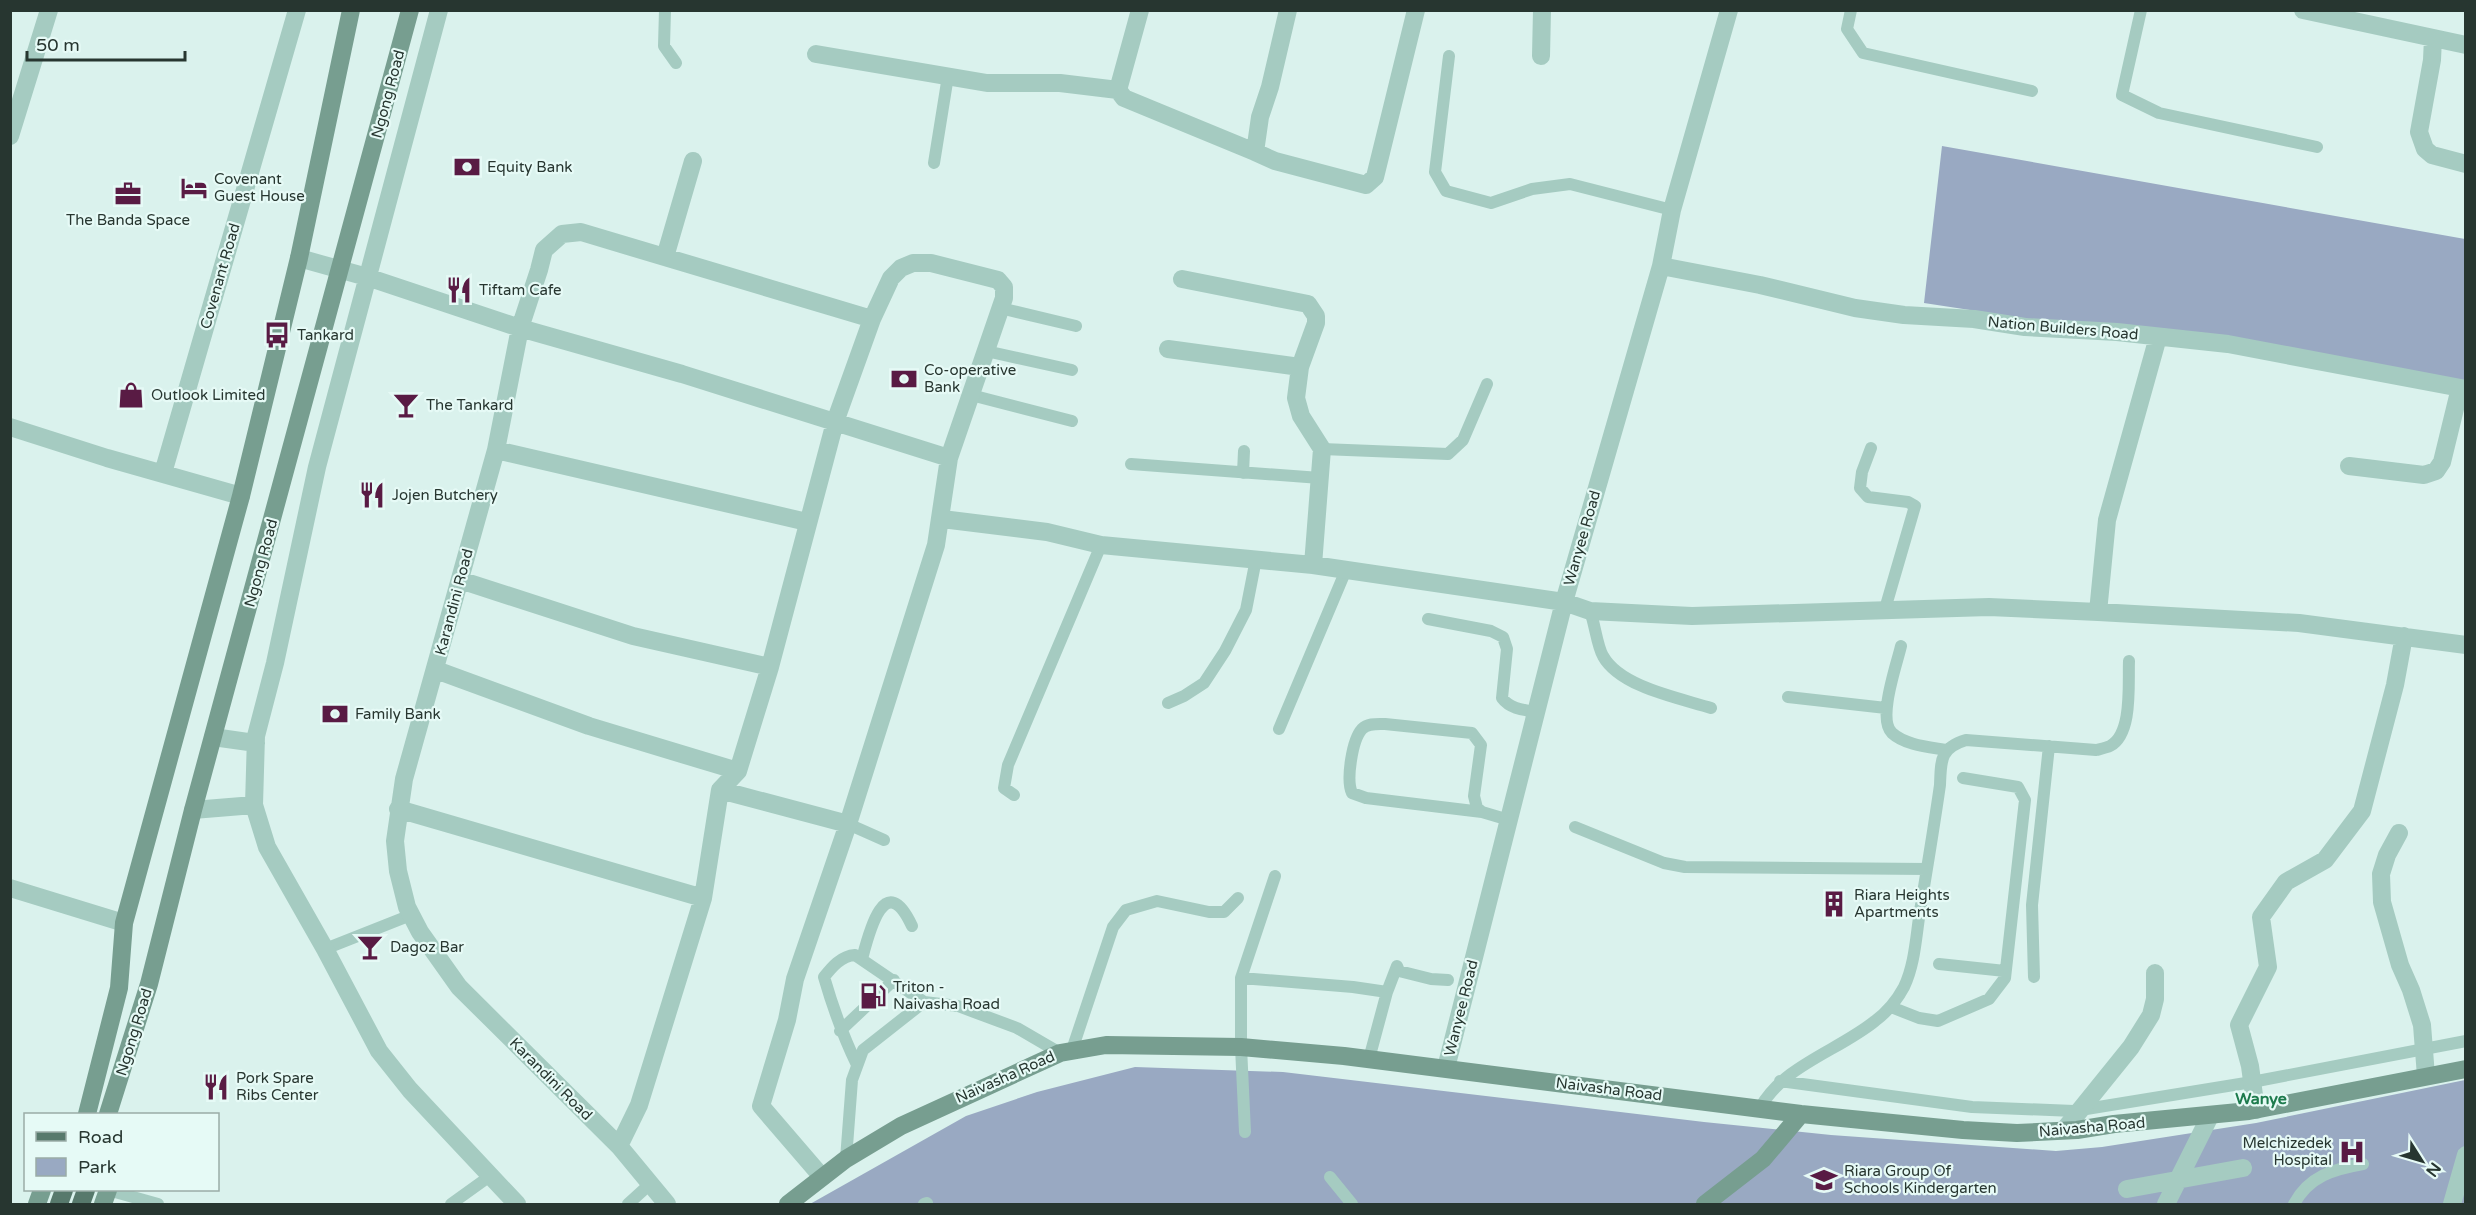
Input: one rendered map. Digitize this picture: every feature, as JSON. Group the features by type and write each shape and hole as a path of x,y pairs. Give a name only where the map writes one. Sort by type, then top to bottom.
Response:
{"main road":[{"name":"Ngong Road","path":"87,1113 119,988 124,923 242,496 299,258 351,10"},
{"name":"Ngong Road","path":"108,1113 149,984 193,810 410,10"},
{"name":"Naivasha Road","path":"788,1204 846,1159 920,1117 1066,1051 1106,1045 1241,1047 1369,1059 1801,1114 2017,1133 2256,1110 2466,1069"},
{"path":"1706,1204 1763,1159 1801,1114"}],"street":[{"path":"10,136 49,10"},
{"name":"Covenant Road","path":"163,473 297,10"},
{"path":"439,10 317,467 256,743 254,804 267,847 379,1051 410,1090 517,1204"},
{"path":"1118,90 1140,10"},
{"path":"1255,152 1260,117 1270,87 1288,10"},
{"path":"816,54 987,83 1060,83 1118,90 1124,98 1275,161 1366,184 1375,177 1416,10"},
{"path":"1541,56 1542,10"},
{"name":"Wanyee Road","path":"1446,1068 1564,602 1661,266 1672,210 1729,10"},
{"path":"2303,10 2466,45"},
{"path":"2433,38 2432,60 2419,132 2425,148 2432,155 2466,164"},
{"path":"665,257 693,161"},
{"name":"Karandini Road","path":"667,1204 619,1146 459,987 411,915 398,871 395,841 404,779 496,450 520,328 544,250 562,234 569,231 581,232 872,319"},
{"path":"299,258 367,277 520,328 682,374 949,458"},
{"path":"619,1146 639,1105 703,898 720,790 738,771 770,667 835,422 872,319 891,278 901,268 913,263 931,263 998,280 1004,287 1004,298 949,458 942,519 936,545 848,824 795,979 787,1020 761,1106 822,1177"},
{"name":"Nation Builders Road","path":"1661,266 1760,285 1855,308 1904,315 1974,319 2025,327 2228,344 2463,389"},
{"path":"1182,279 1308,304 1316,316 1316,323 1300,368 1297,406 1322,449 1313,565"},
{"path":"2098,612 2107,520 2158,337"},
{"path":"1168,349 1300,368"},
{"path":"2349,466 2424,475 2436,471 2442,462 2463,389"},
{"path":"10,427 107,458 242,496"},
{"path":"496,450 807,522"},
{"path":"942,519 1047,532 1101,544 1313,565 1564,602 1590,611 1692,616 1989,607 2299,623 2466,645"},
{"path":"460,580 633,636 770,667"},
{"path":"2256,1110 2240,1026 2268,967 2261,917 2286,882 2325,860 2362,811 2395,685 2404,636"},
{"path":"436,670 589,726 738,771"},
{"path":"213,737 256,743"},
{"path":"720,790 848,824"},
{"path":"193,810 254,804"},
{"path":"398,809 703,898"},
{"path":"2399,833 2387,855 2381,874 2382,902 2400,965 2422,1025 2426,1076"},
{"path":"10,888 124,923"},
{"path":"2064,1130 2084,1109 2131,1047 2151,1015 2155,999 2155,973"},
{"path":"2166,1204 2210,1116"},
{"path":"2452,1204 2466,1155"},
{"path":"2127,1189 2244,1168"}],"lane":[{"path":"665,10 664,46 676,63"},
{"path":"1851,10 1847,29 1863,53 2032,91"},
{"path":"2141,10 2122,96 2159,113 2317,147"},
{"path":"1449,56 1435,172 1446,191 1491,202 1532,189 1570,184 1672,210"},
{"path":"934,163 948,76"},
{"path":"1000,309 1076,326"},
{"path":"986,351 1072,370"},
{"path":"1322,449 1448,454 1463,440 1487,384"},
{"path":"971,394 1072,421"},
{"path":"1871,448 1862,472 1860,488 1868,497 1908,502 1915,506 1885,609"},
{"path":"1243,473 1244,450"},
{"path":"1131,464 1320,477"},
{"path":"1014,795 1004,788 1008,765 1101,544"},
{"path":"1168,703 1204,683 1225,651 1246,610 1256,559"},
{"path":"1279,729 1346,570"},
{"path":"1590,611 1602,654 1611,667 1631,682 1711,708"},
{"path":"1428,619 1491,631 1503,637 1507,649 1502,698 1517,709 1537,712"},
{"path":"1901,646 1886,708 1886,723 1890,732 1914,743 1946,750"},
{"path":"1760,1108 1767,1095 1780,1081 1874,1022 1891,1006 1909,974 1940,785 1942,759 1946,750 1966,740 2096,750 2109,747 2122,733 2127,719 2129,661"},
{"path":"1788,697 1886,708"},
{"path":"1482,812 1474,801 1480,745 1472,733 1385,724 1374,724 1362,729 1352,759 1349,786 1352,793 1366,798 1482,812 1509,820"},
{"path":"2034,977 2032,905 2049,746"},
{"path":"1891,1006 1919,1018 1938,1021 1989,999 2005,978 2025,800 2018,787 1963,778"},
{"path":"848,824 884,840"},
{"path":"1575,827 1664,863 1685,867 1927,869"},
{"path":"1245,1132 1241,978 1275,876"},
{"path":"857,1065 840,1031 824,977 847,956 855,955 862,959 924,1002 958,1005 1017,1028 1066,1051 1113,927 1126,910 1157,901 1209,912 1224,912 1238,898"},
{"path":"862,959 871,923 882,906 888,903 897,904 906,912 912,926"},
{"path":"325,949 411,915"},
{"path":"1939,964 2005,971"},
{"path":"1369,1059 1387,992 1397,966 1399,971 1431,979 1448,980"},
{"path":"1241,978 1387,992"},
{"path":"840,1031 894,980"},
{"path":"846,1159 852,1080 863,1050 924,1002"},
{"path":"1780,1081 1972,1107 2074,1111 2252,1082 2424,1051 2466,1041"},
{"path":"2294,1204 2298,1196 2316,1178 2338,1168 2363,1164"},
{"path":"451,1204 490,1176"},
{"path":"1330,1177 1352,1204"},
{"path":"628,1204 650,1184"},
{"path":"111,1191 149,1203"}],"green space":[{"path":"1942,146 2465,239 2465,385 1924,303"},
{"path":"1135,1067 1283,1072 1831,1135 2056,1151 2102,1147 2256,1123 2465,1080 2465,1204 810,1204 966,1116 1037,1092"}],"place":[{"name":"Equity Bank","path":"467,167"},
{"name":"Covenant Guest House","path":"194,188"},
{"name":"The Banda Space","path":"128,194"},
{"name":"Tiftam Cafe","path":"459,290"},
{"name":"Tankard","path":"277,335"},
{"name":"Co-operative Bank","path":"904,379"},
{"name":"Outlook Limited","path":"131,395"},
{"name":"The Tankard","path":"406,405"},
{"name":"Jojen Butchery","path":"372,495"},
{"name":"Family Bank","path":"335,714"},
{"name":"Riara Heights Apartments","path":"1834,904"},
{"name":"Dagoz Bar","path":"370,947"},
{"name":"Triton - Naivasha Road","path":"873,996"},
{"name":"Pork Spare Ribs Center","path":"216,1087"},
{"name":"Melchizedek Hospital","path":"2352,1152"},
{"name":"Riara Group Of Schools Kindergarten","path":"1824,1180"}],"district":[{"name":"Wanye","path":"2261,1098"}]}
